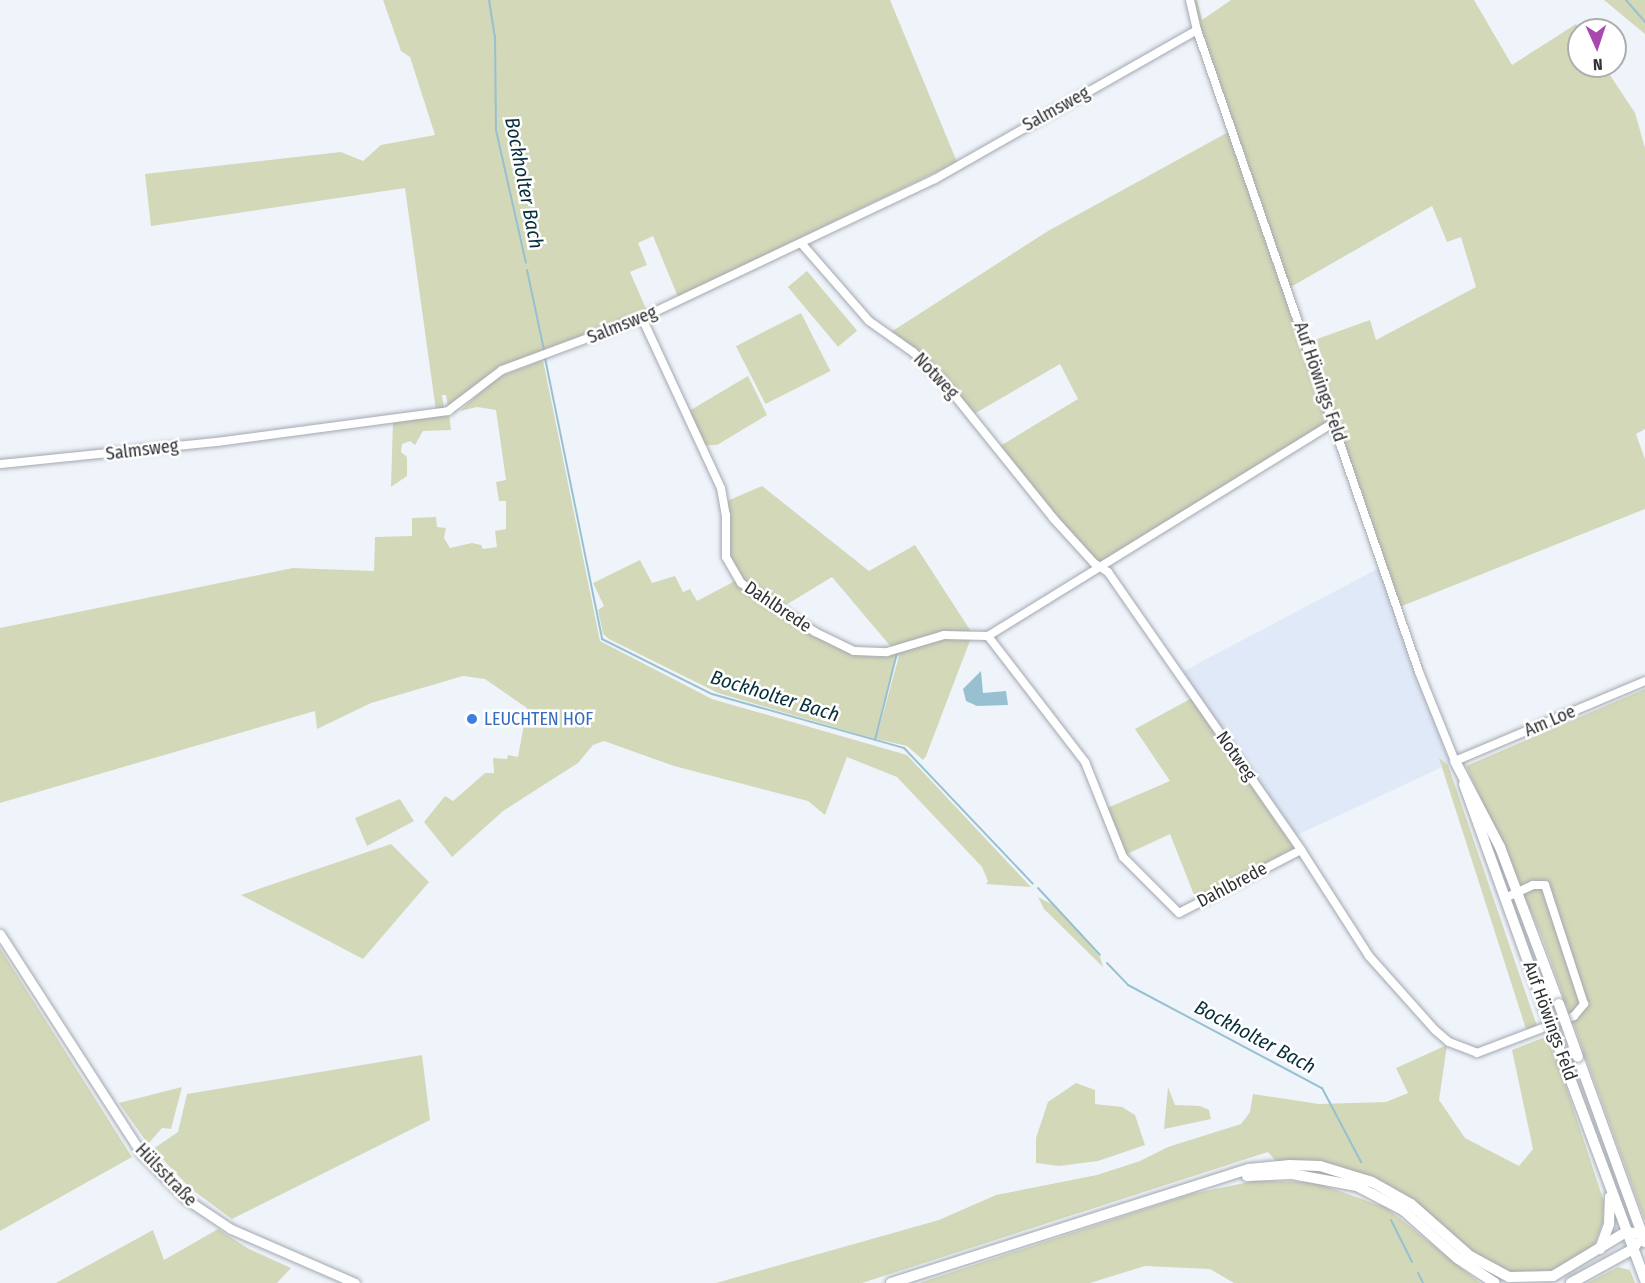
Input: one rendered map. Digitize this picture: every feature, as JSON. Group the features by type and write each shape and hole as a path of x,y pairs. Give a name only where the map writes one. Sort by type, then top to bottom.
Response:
{"main road":[{"name":"Auf Höwings Feld","path":"1455,761 1478,799 1518,892 1643,1238"},
{"name":"Auf Höwings Feld","path":"1455,761 1645,1280"},
{"path":"891,1283 1212,1181 1267,1166 1320,1166 1347,1173 1411,1204 1484,1265 1520,1279 1553,1276 1626,1232 1643,1238 1633,1249 1571,1283"},
{"path":"1212,1181 1292,1174 1357,1185 1403,1210 1457,1258 1495,1283"},
{"path":"1600,1249 1609,1224 1610,1188"}],"street":[{"name":"Auf Höwings Feld","path":"1190,0 1197,30 1419,672 1455,761"},
{"name":"Salmsweg","path":"0,464 194,444 448,411 502,370 642,318 935,179 1197,30"},
{"name":"Notweg","path":"801,243 869,321 913,352 943,381 1053,518 1100,566 1301,850 1369,956 1396,990 1449,1042 1477,1053 1574,1016 1584,1004 1545,885 1536,884 1505,898"},
{"name":"Dahlbrede","path":"642,318 721,488 726,515 726,557 741,583 815,632 854,651 887,652 944,635 988,636 1085,762 1123,857 1179,913 1301,850"},
{"path":"988,636 1334,423"},
{"name":"Am Loe","path":"1455,761 1645,681"},
{"name":"Hülsstraße","path":"0,934 142,1154 186,1199 231,1229 355,1283"}],"shaded area":[{"path":"1383,566 1455,761 1295,836 1182,672"}],"green space":[{"path":"383,0 890,0 957,162 678,297 653,236 638,243 647,265 630,272 647,311 498,367 448,407 446,395 442,395 444,409 436,411 405,188 151,226 145,174 341,152 363,161 381,145 435,135 410,57 401,51"},
{"path":"1188,0 1197,0 1202,20 1231,0 1474,0 1512,65 1567,30 1567,78 1612,78 1635,113 1645,148 1645,429 1636,434 1645,459 1645,509 1397,608 1333,423 1101,564 1094,561 1000,446 1078,399 1060,364 974,414 916,351 891,332 1048,231 1232,130 1226,129","holes":["1432,206 1447,242 1461,237 1476,287 1376,340 1370,320 1306,343 1289,288"]},
{"path":"1604,0 1645,0 1645,34"},
{"path":"807,271 857,331 838,347 788,287"},
{"path":"801,313 831,371 765,404 736,346"},
{"path":"543,360 600,641 712,699 907,755 1031,887 986,884 988,881 982,867 897,777 847,757 825,815 808,801 674,766 604,741 593,745 578,763 503,811 452,857 424,822 445,796 453,801 485,773 494,773 493,758 507,759 508,755 518,757 527,708 485,679 463,676 371,703 317,729 315,711 0,803 0,628 293,568 374,571 375,537 412,536 412,518 436,517 437,527 446,528 444,538 450,548 472,543 481,545 483,549 497,547 495,531 506,529 506,501 499,501 496,482 506,480 496,410 477,407 460,411 496,378"},
{"path":"748,376 767,415 717,445 705,445 689,411"},
{"path":"449,414 451,430 423,431 415,445 410,441 402,444 401,452 407,457 407,476 391,487 393,421"},
{"path":"762,486 869,571 915,545 972,633 892,648 832,577 781,608 747,586 731,564 727,501"},
{"path":"640,560 652,583 675,576 683,592 690,589 697,601 735,581 845,651 876,657 940,639 971,638 926,756 923,760 907,746 876,739 899,656 897,653 875,739 718,693 609,639 603,634 598,610 604,606 593,583"},
{"path":"1645,689 1645,1221 1542,937 1466,766"},
{"path":"1192,698 1294,848 1196,900 1170,834 1125,855 1107,808 1170,781 1135,729"},
{"path":"1439,758 1448,765 1538,1029 1526,1029"},
{"path":"400,799 414,821 367,846 355,818"},
{"path":"391,844 429,882 363,959 241,895"},
{"path":"1038,897 1057,907 1100,957 1103,967 1044,909"},
{"path":"0,948 132,1157 0,1231"},
{"path":"1545,1037 1560,1068 1604,1202 1603,1222 1595,1244 1575,1262 1549,1274 1520,1276 1486,1265 1370,1177 1276,1161 1268,1152 862,1283 716,1283 939,1220 996,1195 1097,1175 1140,1161 1168,1147 1241,1124 1250,1112 1253,1094 1319,1104 1386,1102 1408,1093 1396,1068 1447,1045 1439,1100 1465,1138 1519,1166 1533,1149 1512,1050"},
{"path":"422,1055 430,1120 232,1219 190,1188 153,1149 178,1132 187,1094"},
{"path":"1076,1083 1095,1090 1095,1104 1122,1107 1135,1115 1145,1145 1098,1161 1059,1166 1036,1163 1036,1138 1048,1102"},
{"path":"182,1087 171,1129 162,1128 148,1144 119,1103"},
{"path":"1168,1087 1175,1105 1200,1106 1209,1110 1211,1119 1164,1129"},
{"path":"1254,1181 1314,1182 1387,1208 1480,1283 1234,1283 1210,1269 1145,1266 1090,1283 919,1283 1191,1194"},
{"path":"218,1229 249,1249 291,1268 277,1283 56,1283 153,1230 164,1260"},
{"path":"1618,1267 1630,1270 1635,1283 1587,1283"}],"water":[{"path":"981,671 983,693 1006,691 1008,705 977,706 966,701 963,689"}],"waterway":[{"name":"Bockholter Bach","path":"489,0 495,36 496,130 526,263"},
{"path":"1626,0 1645,22"},
{"name":"Bockholter Bach","path":"527,270 544,350"},
{"name":"Bockholter Bach","path":"545,358 602,639 712,694 904,748 1033,884"},
{"path":"875,740 897,653"},
{"name":"Bockholter Bach","path":"1038,888 1100,955"},
{"name":"Bockholter Bach","path":"1107,963 1128,985 1322,1088 1361,1162"},
{"name":"Bockholter Bach","path":"1391,1220 1412,1262"},
{"name":"Bockholter Bach","path":"1418,1273 1423,1283"}],"place":[{"name":"LEUCHTEN HOF","path":"472,719"}]}
